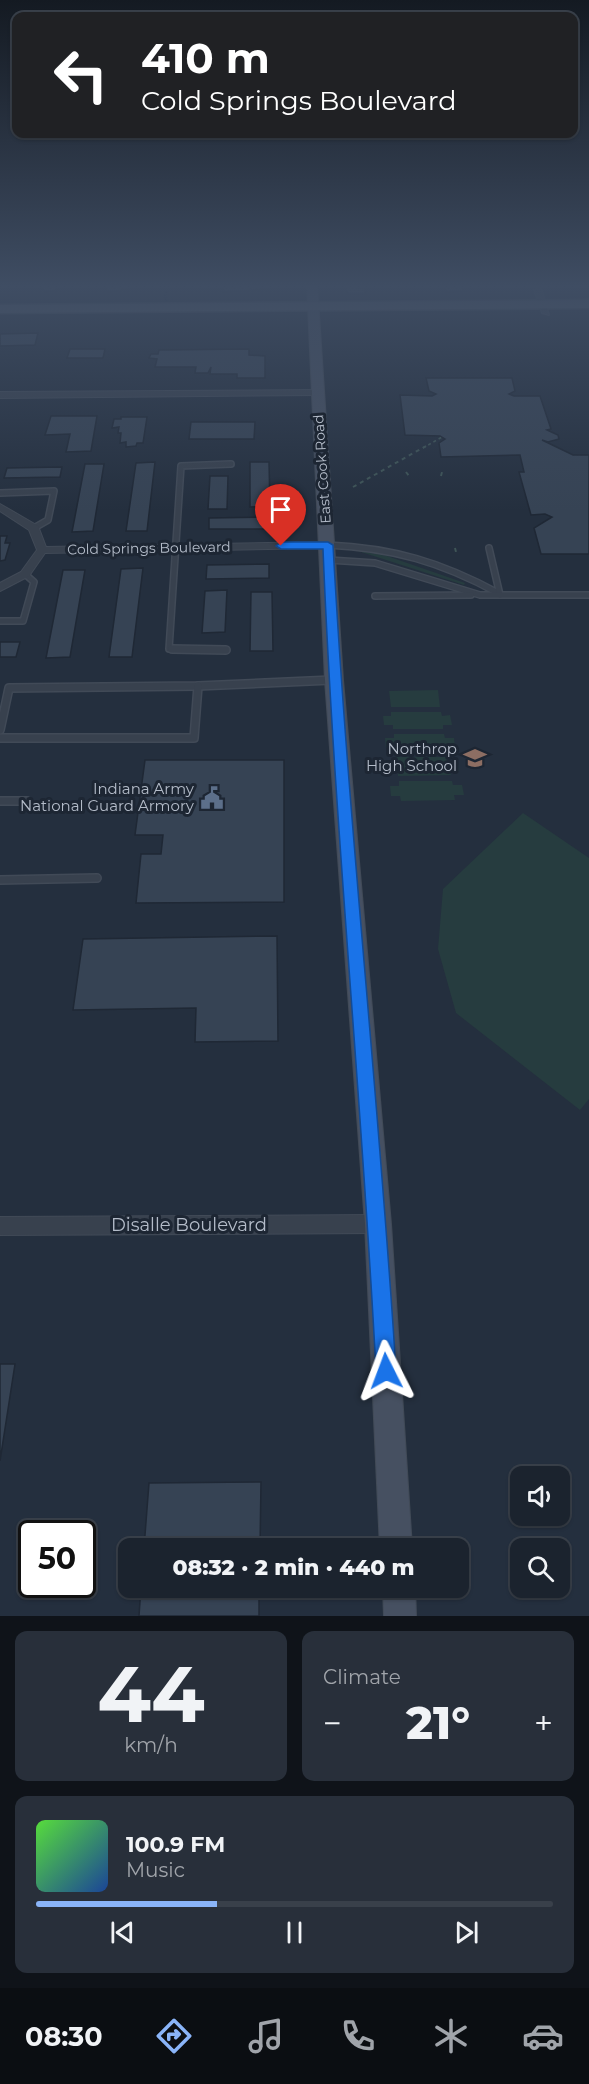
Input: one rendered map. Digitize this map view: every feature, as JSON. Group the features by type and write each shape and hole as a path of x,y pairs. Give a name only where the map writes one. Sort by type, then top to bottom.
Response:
{"main road":[{"name":"East Cook Road","path":"316,359 334,680 378,1224 395,1538"},
{"path":"399,1598 400,1616"}],"street":[{"path":"0,395 317,392"},
{"path":"0,588 25,574 42,550 34,528 2,510"},
{"name":"Cold Springs Boulevard","path":"42,550 176,546 328,553"},
{"name":"Disalle Boulevard","path":"0,1226 378,1224"}],"lane":[{"path":"226,650 169,649 181,466 231,464"},
{"path":"0,493 54,491 48,520 34,528"},
{"path":"328,553 374,548 409,557 481,583 500,595"},
{"path":"489,548 500,595"},
{"path":"328,553 375,563 480,595"},
{"path":"0,621 23,621 34,582 25,574"},
{"path":"375,596 589,595"},
{"path":"0,688 198,686 334,680"},
{"path":"0,738 194,738 198,686"},
{"path":"0,730 9,688"},
{"path":"0,801 27,801"},
{"path":"0,879 97,878"}],"path":[{"path":"353,487 442,437"},
{"path":"406,472 409,476"},
{"path":"454,548 456,552"}],"green space":[{"path":"355,550 387,556 465,583 464,585"},
{"path":"438,690 440,707 391,707 389,691"},
{"path":"391,712 441,712 442,716 450,715 452,725 443,725 443,729 393,729 393,725 384,725 383,716 391,716"},
{"path":"394,734 444,734 445,738 454,738 455,747 447,747 447,751 396,752 395,748 386,748 385,738 394,738"},
{"path":"396,757 448,757 449,761 458,761 459,771 450,771 451,775 398,776 398,772 389,772 388,762 396,762"},
{"path":"399,781 452,781 453,785 462,785 464,795 454,795 455,800 401,801 400,796 391,796 390,786 399,786"},
{"path":"523,813 589,858 589,1099 580,1110 456,1013 438,949 443,889"}],"building":[{"path":"157,359 265,359 265,378 237,378 237,374 210,374 211,367 208,373 195,373 196,367 155,367"},
{"path":"426,378 512,378 515,391 509,394 540,396 551,429 547,430 558,435 559,439 548,442 542,440 573,455 589,455 589,554 541,554 534,528 552,517 545,514 531,515 519,472 524,472 520,455 441,457 439,443 445,439 440,436 405,435 400,395 432,396 436,394 429,391"},
{"path":"51,416 97,416 91,451 66,452 70,434 45,435"},
{"path":"121,417 147,417 143,443 126,447 126,442 120,443 119,427 112,428 114,419 121,419"},
{"path":"191,422 255,422 254,439 189,439"},
{"path":"155,462 147,531 126,531 136,463"},
{"path":"250,462 269,462 270,506 250,507"},
{"path":"85,464 104,464 93,531 72,532"},
{"path":"62,467 60,477 4,478 7,468"},
{"path":"210,476 228,476 227,509 208,509"},
{"path":"268,517 268,529 209,529 209,518"},
{"path":"0,536 7,536 5,543 10,543 5,560 0,561"},
{"path":"269,564 269,578 206,579 207,565"},
{"path":"143,568 132,657 109,657 121,569"},
{"path":"63,570 85,570 70,657 46,658"},
{"path":"227,590 225,632 202,633 205,591"},
{"path":"251,592 272,592 273,651 250,651"},
{"path":"0,642 20,642 16,657 0,657"},
{"name":"Indiana Army National Guard Armory","path":"145,760 284,760 284,902 136,903 141,854 161,854 163,835 135,835"},
{"path":"277,936 278,1041 195,1042 196,1008 73,1010 83,939"},
{"path":"0,1364 15,1364 0,1461"},
{"path":"261,1482 260,1538 145,1538 149,1483"},
{"path":"140,1598 259,1598 259,1616 139,1616"}],"place":[{"name":"Northrop High School","path":"475,758"},
{"name":"Indiana Army National Guard Armory","path":"212,798"}],"route":[{"path":"281,546 328,545 334,680 378,1224 386,1371"}]}
